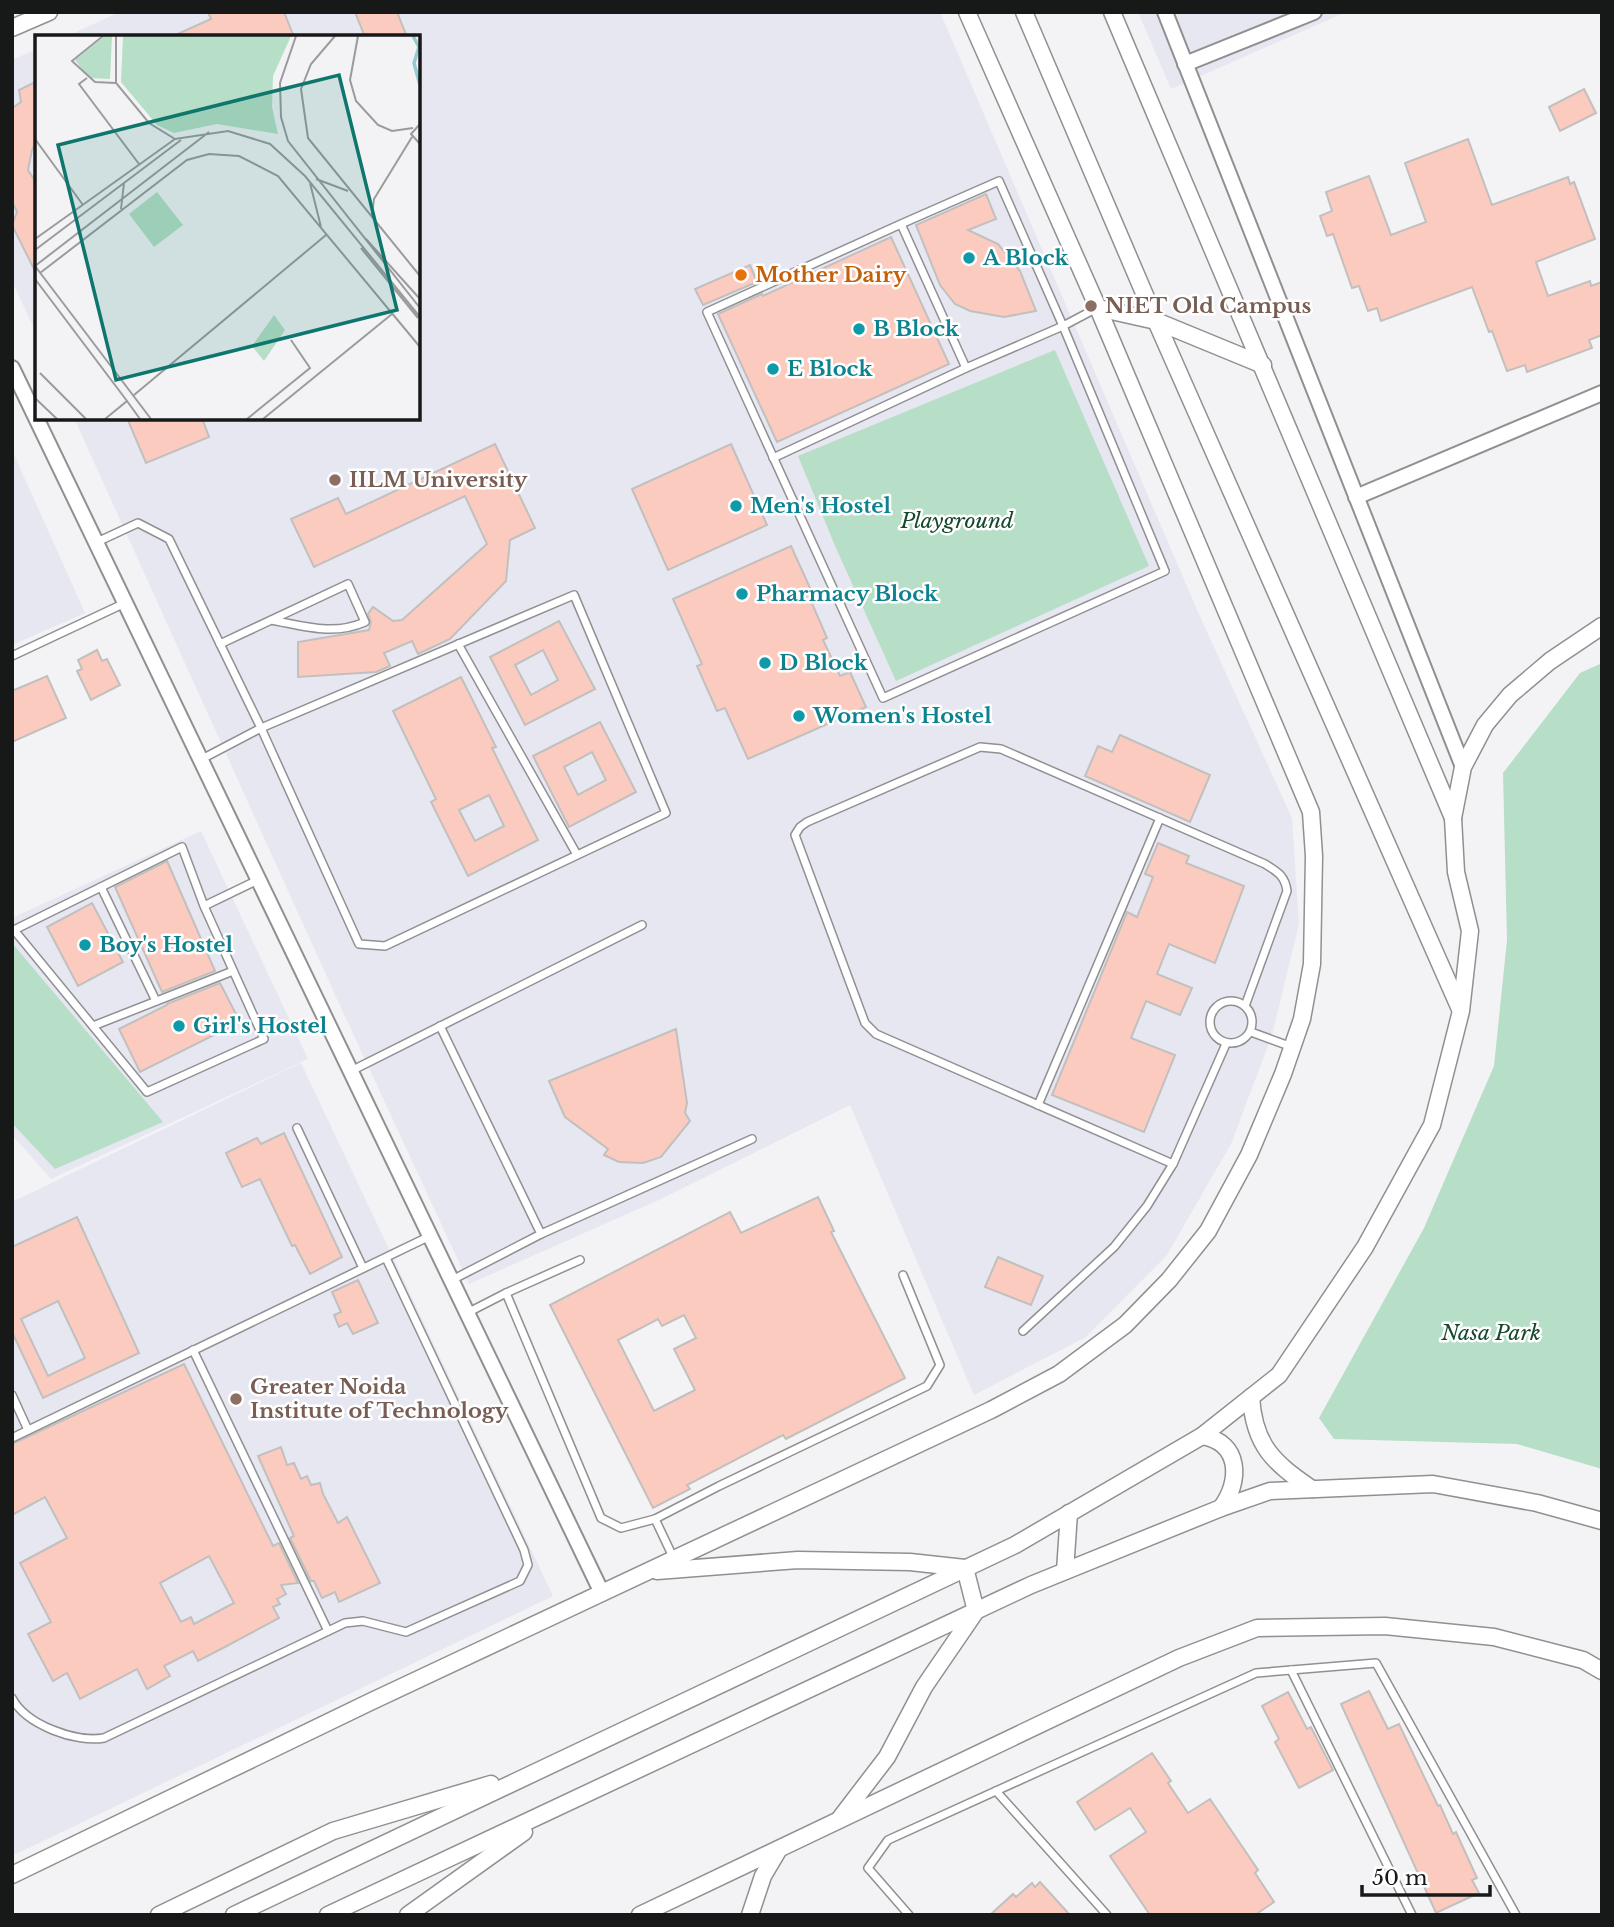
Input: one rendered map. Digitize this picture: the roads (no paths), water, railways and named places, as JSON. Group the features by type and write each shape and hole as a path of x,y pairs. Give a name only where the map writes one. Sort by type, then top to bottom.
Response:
{"street":[{"path":"12,28 49,12"},
{"path":"12,1875 990,1410 1059,1374 1125,1325 1169,1280 1208,1231 1249,1155 1302,1019 1312,964 1315,903 1311,811 1098,308 967,12"},
{"path":"1024,12 1156,321 1461,1011"},
{"path":"1112,12 1453,818"},
{"path":"1165,12 1463,767"},
{"path":"1185,64 1314,12"},
{"path":"1098,308 1156,321 1263,365"},
{"path":"12,368 35,415"},
{"path":"1356,498 1602,393"},
{"path":"37,420 602,1593"},
{"path":"234,1915 1015,1545 1202,1436 1279,1375 1365,1247 1432,1125 1461,1011 1470,931 1456,872 1453,818 1463,767 1485,725 1510,695 1550,661 1602,626"},
{"path":"1251,1397 1252,1419 1271,1457 1312,1489"},
{"path":"1202,1436 1213,1438 1222,1444 1231,1455 1235,1468 1233,1483 1221,1508"},
{"path":"328,1915 976,1611 1065,1571 1270,1491 1433,1484 1536,1503 1602,1521"},
{"path":"1065,1571 1069,1513"},
{"path":"647,1572 798,1560 910,1562 965,1568"},
{"path":"838,1820 887,1757 924,1687 976,1611 965,1568"},
{"path":"645,1914 1179,1658 1257,1628 1385,1626 1494,1637 1583,1660 1602,1671"},
{"path":"159,1915 333,1831 541,1770"},
{"path":"408,1915 558,1808"},
{"path":"750,1915 762,1876 779,1849"}],"lane":[{"path":"999,181 1063,326 1165,571 883,698 707,312 999,181"},
{"path":"901,224 966,368"},
{"path":"773,458 1098,308"},
{"path":"97,542 138,523 169,539 261,728 359,944 385,946 576,853 666,813 574,595 261,728 200,760"},
{"path":"220,644 271,620 348,584 365,622 350,629 329,631 271,620"},
{"path":"12,656 124,603"},
{"path":"458,644 576,853"},
{"path":"1172,1164 876,1034 865,1023 795,835 807,822 979,747 1002,749 1265,864 1285,880 1287,891 1284,902 1245,1006"},
{"path":"1038,1105 1160,818"},
{"path":"182,847 204,905 264,1039 147,1092 14,930 182,847"},
{"path":"204,905 258,880"},
{"path":"101,887 156,1001"},
{"path":"351,1071 642,925"},
{"path":"93,1026 233,971"},
{"path":"1225,1001 1240,1002 1245,1006 1252,1018 1251,1032 1240,1042 1226,1044 1214,1036 1209,1023 1214,1010 1225,1001"},
{"path":"440,1027 541,1234"},
{"path":"1251,1032 1292,1048"},
{"path":"1023,1331 1114,1247 1147,1206 1172,1164 1226,1044"},
{"path":"297,1128 363,1268"},
{"path":"452,1281 541,1234 752,1139"},
{"path":"12,1438 430,1236"},
{"path":"13,1703 59,1733 89,1741 104,1738 355,1620 397,1631 414,1629 520,1581 528,1565 518,1538 386,1258"},
{"path":"467,1313 580,1260"},
{"path":"506,1293 601,1518 621,1528 655,1519 927,1386 940,1366 903,1275"},
{"path":"193,1350 328,1632"},
{"path":"12,1395 28,1430"},
{"path":"655,1519 674,1559"},
{"path":"909,1915 868,1868 888,1840 1256,1673 1376,1663 1516,1915"},
{"path":"1291,1670 1412,1915"},
{"path":"996,1791 1107,1915"}],"place":[{"name":"A Block","path":"969,258"},
{"name":"Mother Dairy","path":"741,275"},
{"name":"NIET Old Campus","path":"1091,306"},
{"name":"B Block","path":"859,329"},
{"name":"E Block","path":"773,369"},
{"name":"IILM University","path":"335,480"},
{"name":"Men's Hostel","path":"736,506"},
{"name":"Pharmacy Block","path":"742,594"},
{"name":"D Block","path":"765,663"},
{"name":"Women's Hostel","path":"799,716"},
{"name":"Boy's Hostel","path":"85,945"},
{"name":"Girl's Hostel","path":"179,1026"},
{"name":"Greater Noida Institute of Technology","path":"236,1399"}],"park label":[{"name":"Playground","path":"957,521"},
{"name":"Nasa Park","path":"1491,1333"}]}
